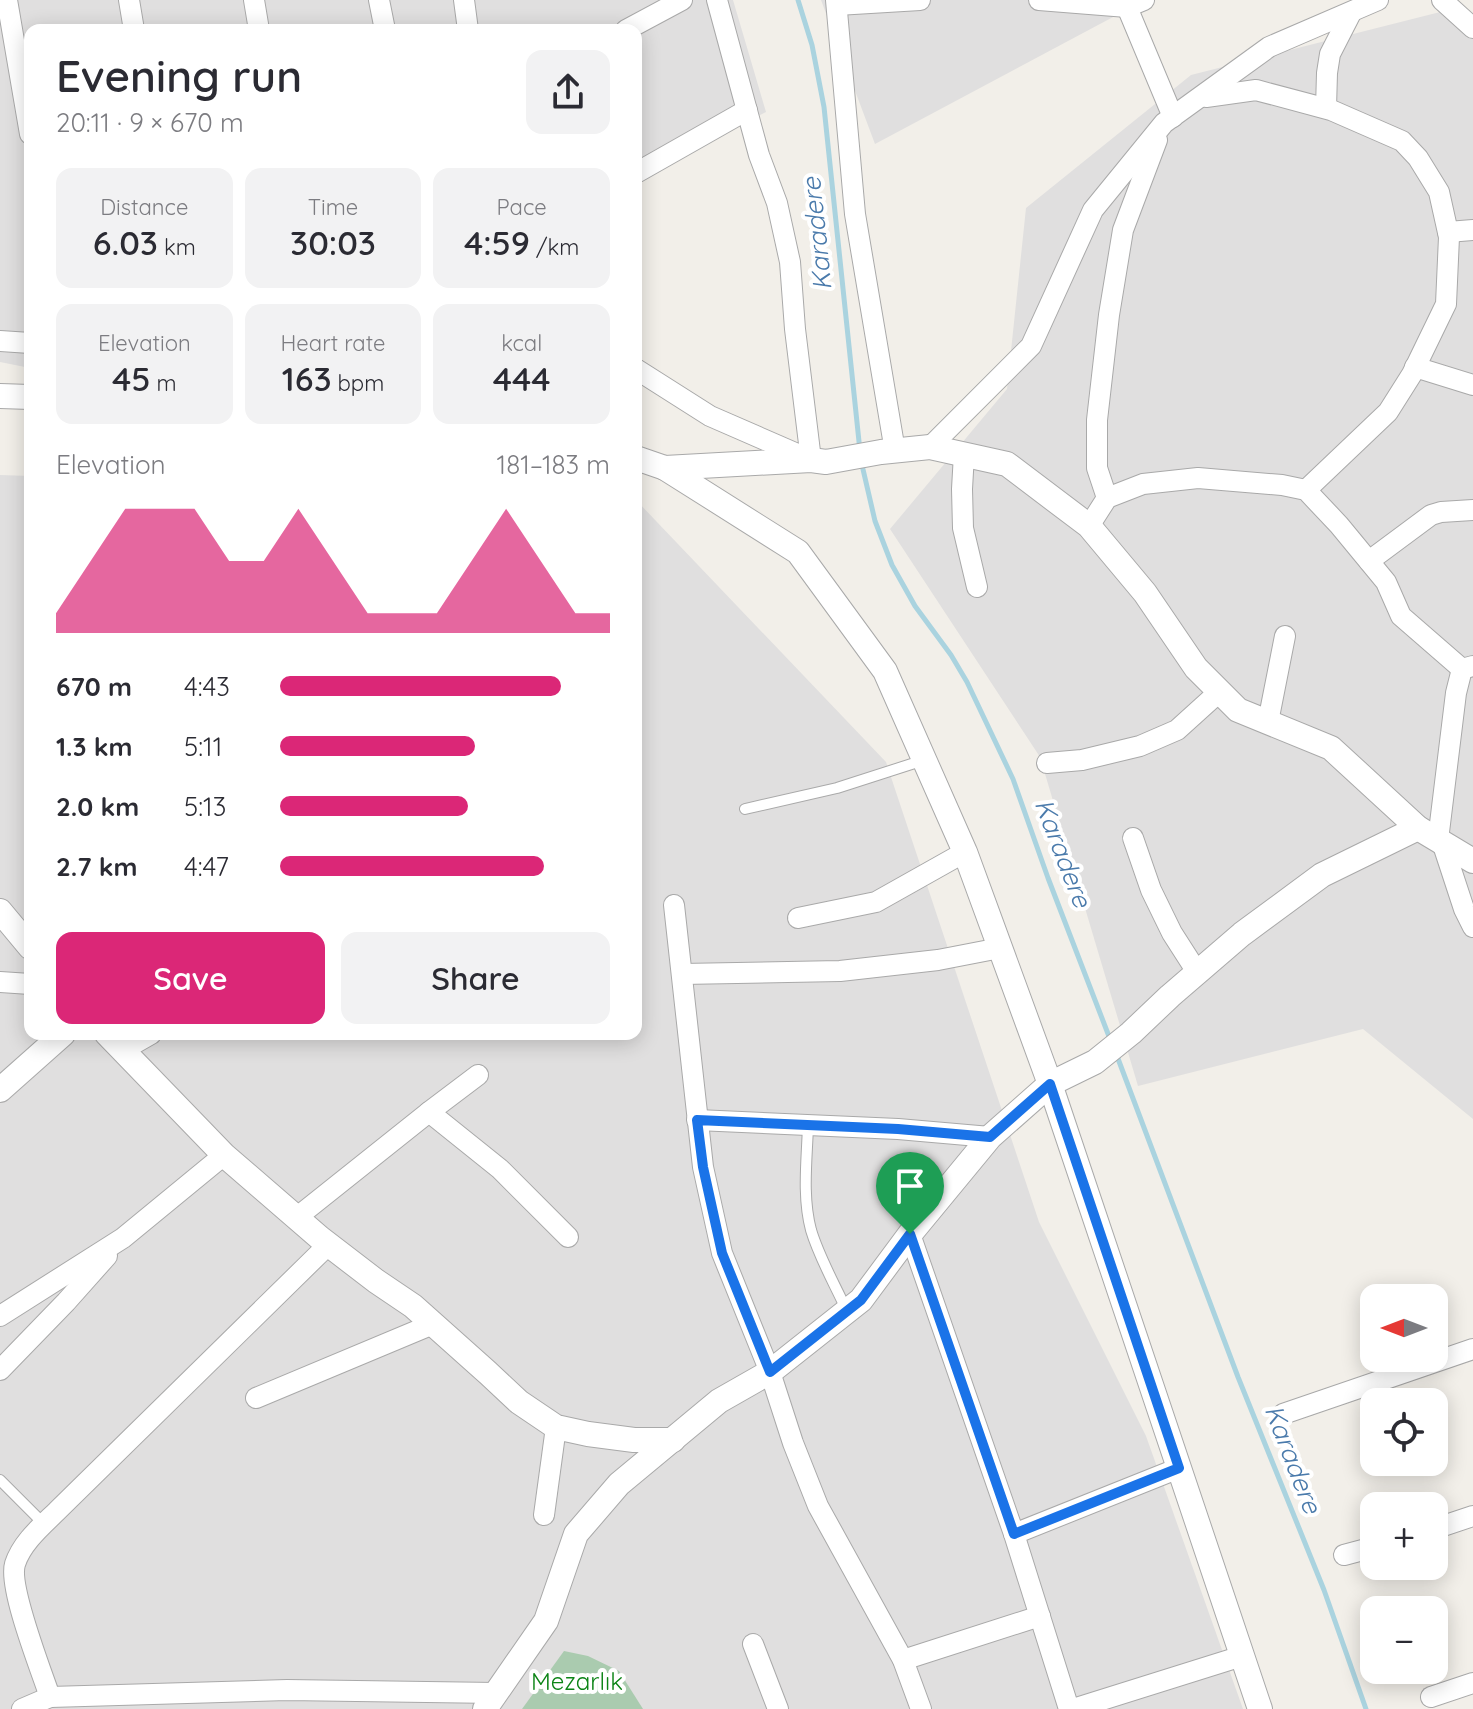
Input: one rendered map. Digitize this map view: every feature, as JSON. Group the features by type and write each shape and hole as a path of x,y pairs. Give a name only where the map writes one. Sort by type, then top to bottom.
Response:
{"street":[{"path":"7,0 24,97"},
{"path":"129,0 133,24"},
{"path":"254,0 258,24"},
{"path":"379,0 384,24"},
{"path":"464,0 467,24"},
{"path":"637,24 682,0"},
{"path":"717,0 759,155 777,203 790,262 795,329 819,461"},
{"path":"888,452 855,214 836,2 920,0"},
{"path":"1039,0 1135,4 1168,120 1123,230 1109,315 1097,420 1097,468 1107,498"},
{"path":"1442,0 1473,28"},
{"path":"930,447 1031,346 1093,210 1168,120 1269,47 1364,5"},
{"path":"1326,108 1330,54 1364,5"},
{"path":"1202,97 1256,90 1326,108 1402,141 1418,158 1439,192 1448,232 1446,304 1415,367 1388,412 1306,490"},
{"path":"642,170 747,110"},
{"path":"1448,232 1473,230"},
{"path":"0,341 24,343"},
{"path":"1415,367 1473,385"},
{"path":"642,373 710,416 819,461"},
{"path":"0,396 24,397"},
{"path":"665,468 819,461 930,447 1007,464 1089,526 1145,593 1196,668 1238,710 1331,748 1432,837 1473,861"},
{"path":"964,454 963,528 977,587"},
{"path":"642,460 665,468 798,552 885,671 965,852 1050,1084 1260,1709"},
{"path":"1089,526 1107,498 1143,484 1198,478 1306,490 1386,582 1401,616 1467,667 1456,693 1432,837 1473,927"},
{"path":"1369,561 1431,515 1473,510"},
{"path":"1268,722 1285,636"},
{"path":"1047,763 1082,760 1140,746 1177,730 1219,692"},
{"path":"22,1709 50,1697 152,1702 287,1690 491,1701 546,1621 576,1534 619,1484 719,1401 770,1372 861,1300 910,1234 990,1137 1050,1084 1095,1062 1242,934 1322,875 1432,837"},
{"path":"1133,838 1151,890 1172,933 1197,972"},
{"path":"798,918 876,902 965,852"},
{"path":"674,905 703,1167 722,1253 770,1372 818,1506 903,1660 921,1709"},
{"path":"0,911 24,940"},
{"path":"682,974 840,971 938,960 1000,948"},
{"path":"0,982 24,984"},
{"path":"0,1090 56,1040"},
{"path":"115,1042 224,1155 328,1245 413,1306 519,1402 556,1427 634,1440 673,1440"},
{"path":"296,1218 478,1075"},
{"path":"429,1112 500,1169 568,1237"},
{"path":"697,1120 898,1129 990,1137"},
{"path":"0,1316 123,1238 224,1155"},
{"path":"910,1234 1071,1709 1242,1656"},
{"path":"0,1370 123,1238"},
{"path":"50,1697 17,1598 14,1566 23,1548 328,1245"},
{"path":"256,1398 433,1324"},
{"path":"1283,1414 1473,1349"},
{"path":"544,1515 556,1427"},
{"path":"1014,1534 1179,1468"},
{"path":"1448,1524 1473,1516"},
{"path":"1344,1555 1360,1551"},
{"path":"903,1660 1040,1616"},
{"path":"753,1644 778,1709"},
{"path":"1431,1697 1473,1683"}],"lane":[{"path":"745,809 837,788 924,760"},
{"path":"808,1125 807,1203 811,1229 847,1311"},
{"path":"0,1480 44,1524"}],"shaded area":[{"path":"0,0 733,0 766,112 642,175 642,24 24,24 24,367 0,362"},
{"path":"821,0 1145,0 875,144"},
{"path":"1452,9 1473,34 1473,1119 1363,1029 1138,1086 1040,757 890,529 1007,389 1026,208 1191,75"},
{"path":"0,475 24,476 24,1040 642,1040 642,506 886,762 1039,1222 1146,1436 1243,1709 0,1709"}],"green space":[{"name":"Mezarlık","path":"564,1651 588,1656 619,1671 643,1709 522,1709"}],"waterway":[{"name":"Karadere","path":"798,0 812,45 824,107 860,451"},
{"name":"Karadere","path":"862,465 875,521 892,565 915,606 967,682 1013,779 1110,1039"},
{"name":"Karadere","path":"1117,1056 1238,1377 1324,1590 1366,1709"}],"route":[{"path":"1050,1084 1179,1468 1014,1534 910,1234 861,1300 770,1372 722,1253 703,1167 697,1120 898,1129 990,1137 1050,1084"}]}
